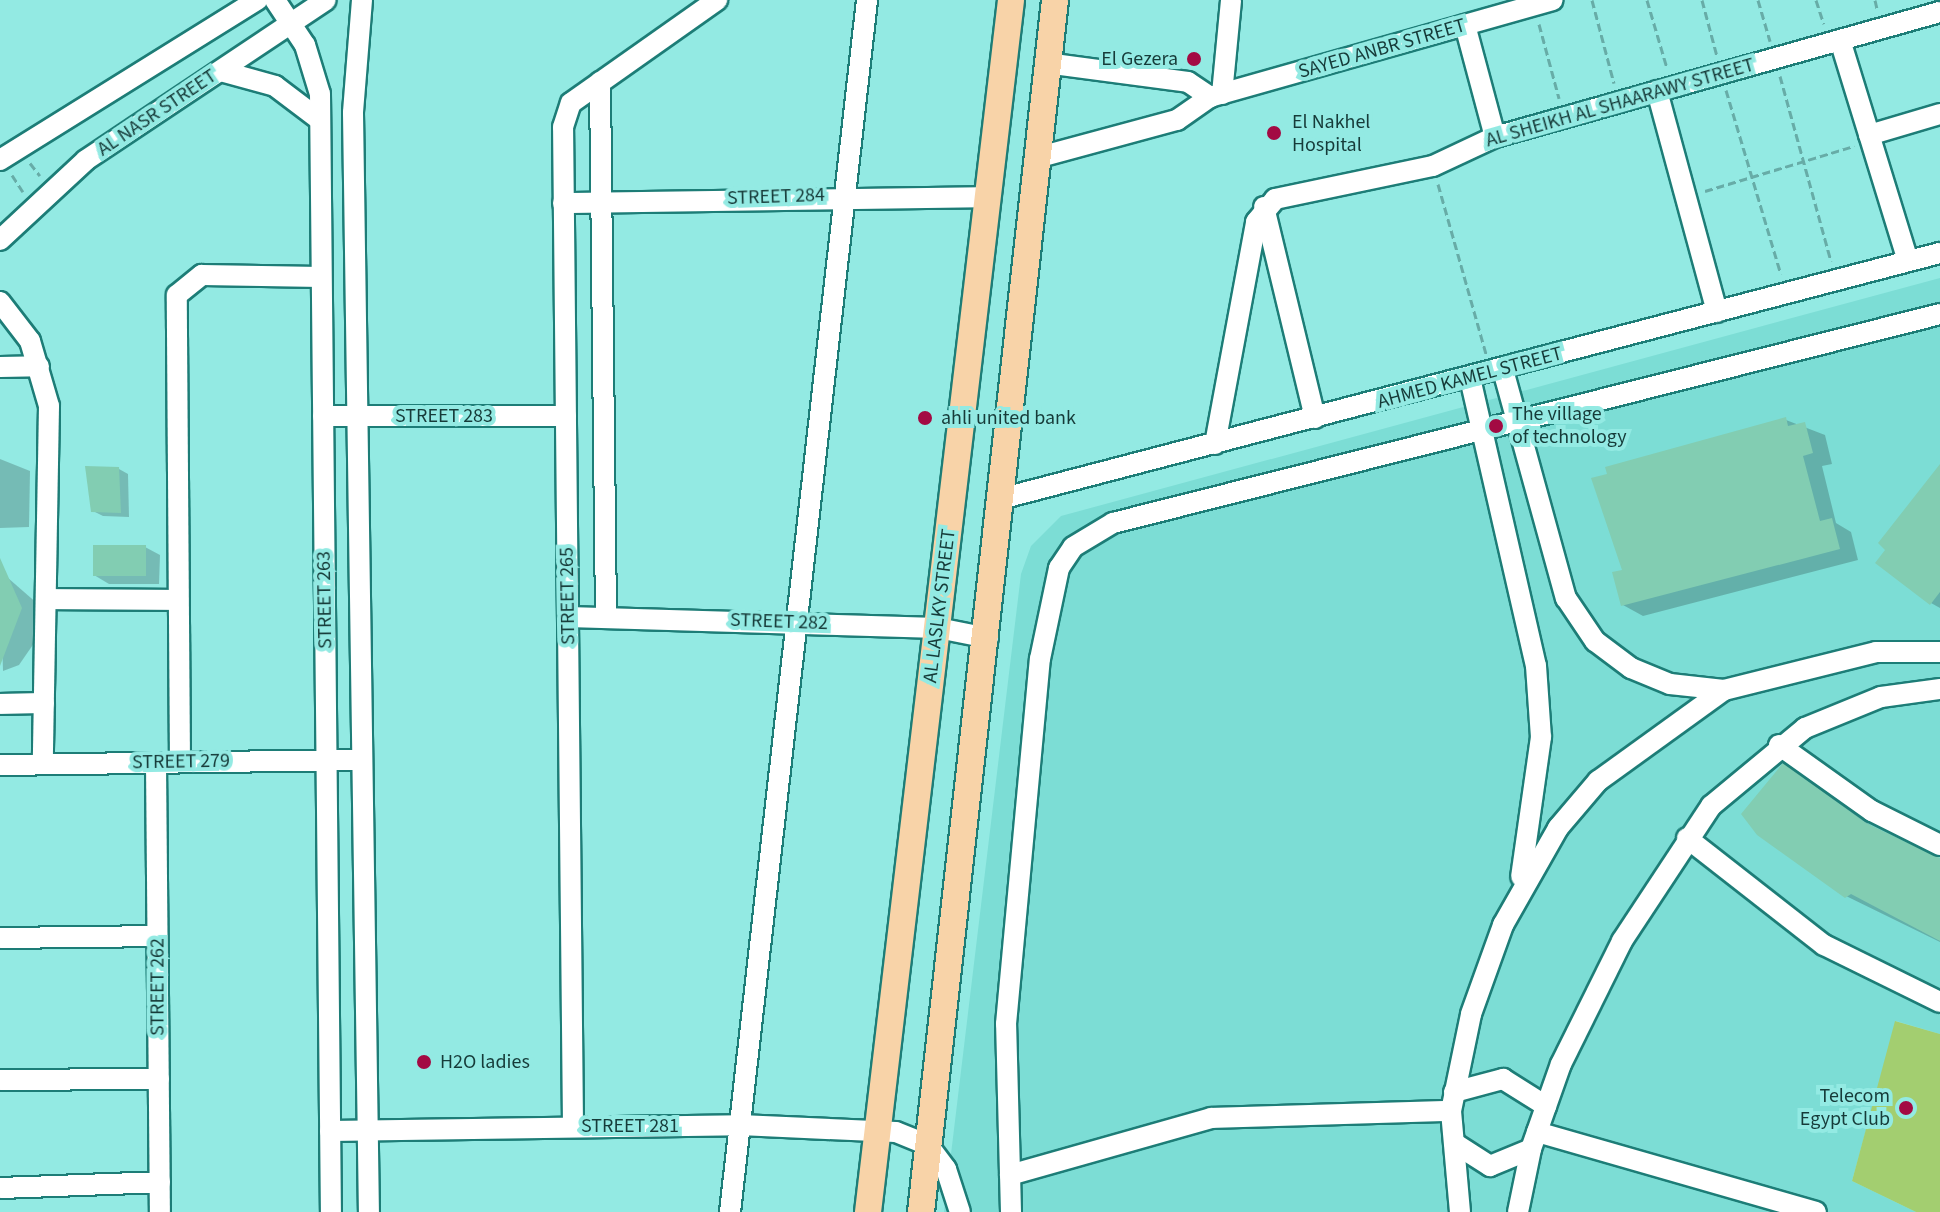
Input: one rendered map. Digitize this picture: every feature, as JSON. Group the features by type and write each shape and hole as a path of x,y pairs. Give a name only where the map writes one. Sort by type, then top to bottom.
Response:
{"main road":[{"name":"AL LASLKY STREET","path":"868,1212 1011,0"},
{"path":"921,1212 988,638 1000,499 1055,0"}],"street":[{"name":"AL NASR STREET","path":"7,157 257,0"},
{"name":"STREET 263","path":"275,0 291,23 314,69 320,120 331,1212"},
{"name":"AL NASR STREET","path":"0,240 52,191 326,0"},
{"name":"STREET 263","path":"362,0 353,113 369,1212"},
{"name":"STREET 265","path":"573,1126 563,203 565,114 600,82 717,0"},
{"path":"730,1212 848,195 867,0"},
{"path":"1046,63 1188,82 1216,96 1231,0"},
{"name":"SAYED ANBR STREET","path":"1036,158 1177,120 1216,96 1544,3"},
{"name":"AL SHEIKH AL SHAARAWY STREET","path":"1264,207 1433,166 1495,137 1940,12"},
{"path":"1465,25 1495,137"},
{"path":"1834,42 1869,135 1908,261"},
{"path":"221,71 275,86 320,120"},
{"name":"STREET 265","path":"600,82 606,616"},
{"path":"1665,89 1686,197 1717,312"},
{"path":"1869,135 1940,114"},
{"name":"STREET 284","path":"563,203 848,195 988,197"},
{"path":"1264,207 1315,418"},
{"path":"1215,444 1264,207"},
{"name":"AHMED KAMEL STREET","path":"1000,499 1940,253"},
{"path":"180,762 177,295 202,275 321,277"},
{"path":"0,302 20,324 39,366 49,406 43,764"},
{"path":"1011,1212 1006,1024 1040,659 1059,568 1073,547 1113,523 1940,314"},
{"path":"0,367 39,366"},
{"path":"1497,371 1516,421 1566,598 1595,641 1631,668 1670,684 1724,690 1876,652 1940,652"},
{"path":"1460,1212 1452,1101 1471,1014 1518,891 1541,737 1536,666 1470,378"},
{"name":"STREET 283","path":"323,416 566,416"},
{"path":"46,599 177,600"},
{"name":"STREET 282","path":"568,617 938,628 988,638"},
{"path":"1518,1212 1534,1140 1546,1106 1622,941 1687,838 1739,776 1779,745 1842,710 1940,689"},
{"path":"1518,891 1598,781 1724,690"},
{"path":"0,704 44,703"},
{"path":"1779,745 1872,811 1940,845"},
{"name":"STREET 279","path":"0,765 362,760"},
{"name":"STREET 262","path":"156,763 160,1212"},
{"path":"1687,838 1815,939 1940,1002"},
{"path":"0,938 157,936"},
{"path":"0,1080 159,1079"},
{"path":"1010,1175 1211,1118 1452,1101 1503,1079 1546,1106"},
{"name":"STREET 281","path":"330,1131 740,1125 878,1131 928,1145"},
{"path":"1454,1143 1490,1166 1534,1140 1768,1205 1816,1212"},
{"path":"928,1145 946,1169 960,1212"},
{"path":"0,1188 160,1182"}],"path":[{"path":"1592,0 1620,102"},
{"path":"1647,0 1665,89"},
{"path":"1702,0 1786,293"},
{"path":"1758,0 1836,280"},
{"path":"1816,0 1834,42"},
{"path":"1544,3 1563,118"},
{"path":"1686,197 1804,162 1869,135"},
{"path":"7,157 52,191"},
{"path":"7,157 34,208"},
{"path":"1433,166 1497,371"}],"shaded area":[{"path":"1940,278 1940,1034 1896,1021 1852,1181 1916,1212 944,1212 1021,574 1031,546 1061,516"}],"green space":[{"name":"Telecom Egypt Club","path":"1895,1021 1940,1034 1940,1212 1916,1212 1852,1181"}],"building":[{"path":"1786,417 1788,426 1805,422 1813,453 1803,456 1820,521 1832,518 1840,549 1621,606 1612,572 1622,570 1591,478 1607,474 1605,467"},
{"path":"1940,464 1940,592 1930,605 1875,563 1885,550 1878,543"},
{"path":"85,466 119,467 121,513 91,512"},
{"path":"93,545 146,545 146,576 93,576"},
{"path":"0,558 22,608 0,666"},
{"path":"1783,763 1866,823 1940,858 1940,941 1851,894 1845,898 1757,835 1741,814"}],"place":[{"name":"El Gezera","path":"1194,59"},
{"name":"El Nakhel Hospital","path":"1274,133"},
{"name":"ahli united bank","path":"925,418"},
{"name":"The village of technology","path":"1496,426"},
{"name":"H2O ladies","path":"424,1062"},
{"name":"Telecom Egypt Club","path":"1906,1108"}]}
